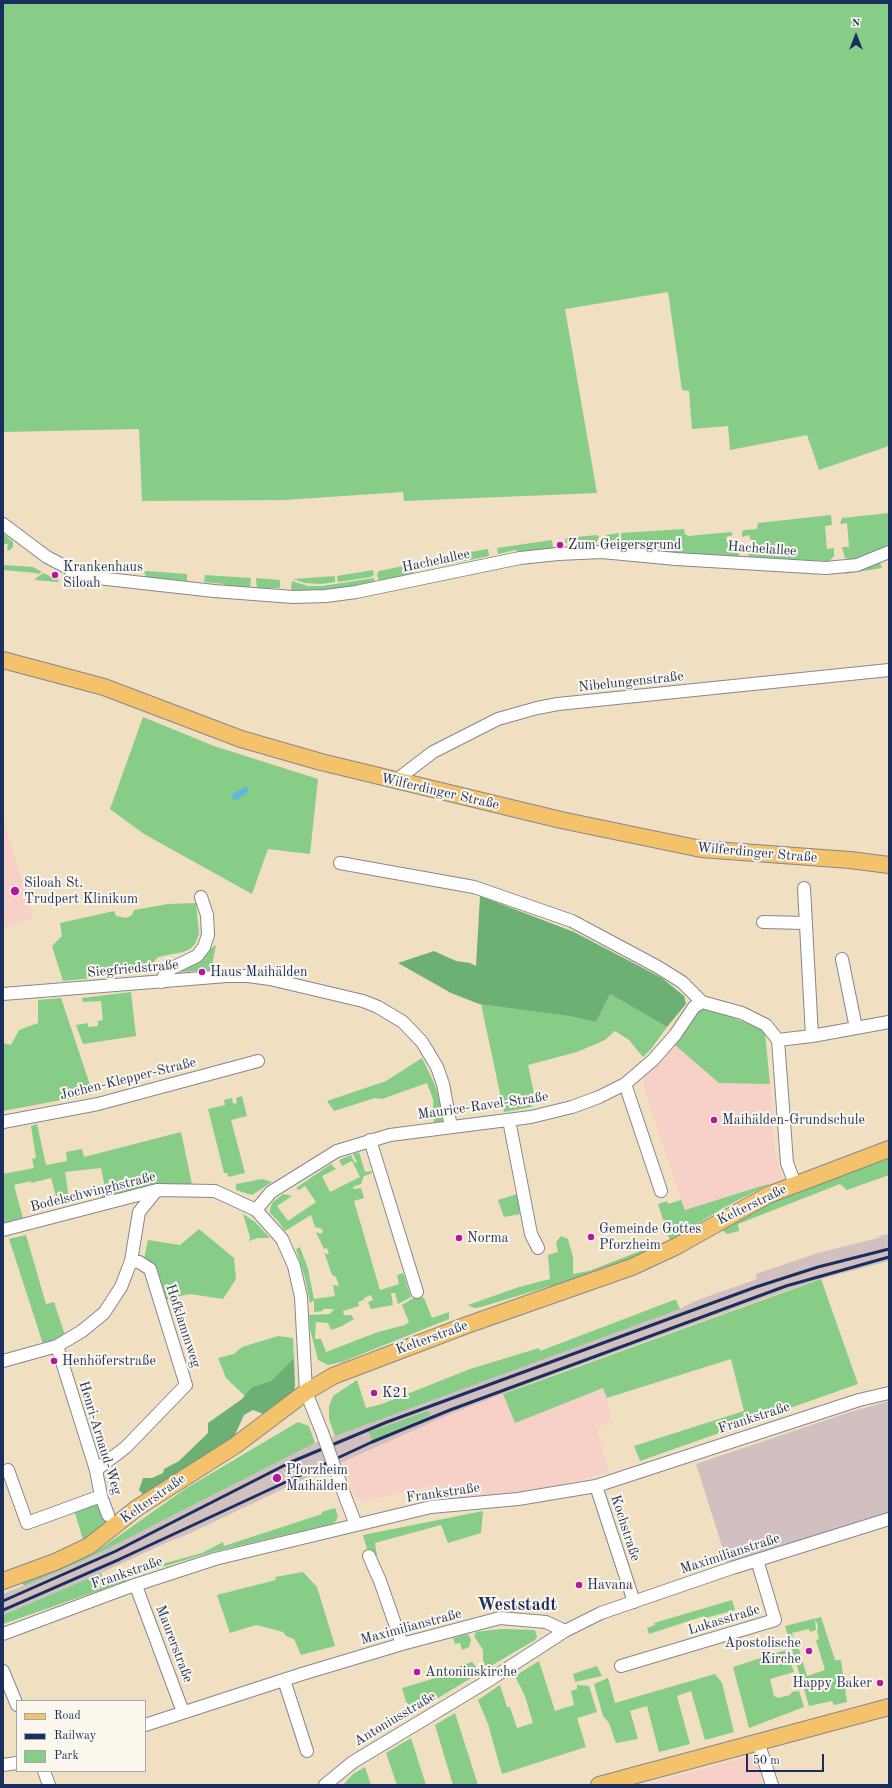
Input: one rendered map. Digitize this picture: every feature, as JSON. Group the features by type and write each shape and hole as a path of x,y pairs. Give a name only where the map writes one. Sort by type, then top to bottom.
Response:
{"main road":[{"name":"Wilferdinger Straße","path":"3,660 104,687 241,739 321,762 561,820 701,849 850,860 889,865"},
{"name":"Kelterstraße","path":"3,1581 55,1562 89,1546 156,1495 236,1445 306,1392 333,1376 467,1325 632,1267 677,1246 747,1206 795,1184 889,1149"},
{"path":"604,1784 889,1707"}],"street":[{"name":"Hachelallee","path":"3,524 46,557 70,569 98,578 137,584 277,596 309,597 342,594 520,558 558,554 602,552 676,559 826,568 857,565 889,552"},
{"name":"Nibelungenstraße","path":"395,781 433,752 498,719 558,704 889,670"},
{"path":"340,863 474,887 572,921 658,967 682,982 702,1002 742,1013 766,1025 778,1040 787,1163 795,1184"},
{"path":"804,888 812,1036"},
{"path":"162,982 166,971 197,956 204,947 208,935 202,897"},
{"path":"763,922 806,923"},
{"path":"842,959 856,1028"},
{"name":"Siegfriedstraße","path":"3,994 227,976 248,976 270,979 363,1000 403,1022 422,1042 436,1067 443,1084 451,1127"},
{"name":"Maurice-Ravel-Straße","path":"256,1210 271,1192 333,1153 370,1140 390,1135 531,1117 572,1107 599,1097 625,1084 653,1060 675,1035 694,1007 702,1002"},
{"path":"778,1040 812,1036 889,1022"},
{"name":"Jochen-Klepper-Straße","path":"3,1122 98,1104 258,1062"},
{"path":"625,1084 661,1191"},
{"path":"509,1120 531,1234 538,1248"},
{"path":"370,1140 417,1292"},
{"path":"3,1361 57,1346 82,1331 104,1313 121,1287 131,1261 139,1212 157,1190"},
{"name":"Bodelschwinghstraße","path":"3,1230 157,1190 216,1191 256,1210 282,1239 294,1266 301,1297 306,1392 356,1525"},
{"name":"Hofklammweg","path":"96,1470 126,1447 186,1385 150,1269 139,1262 131,1261"},
{"name":"Henri-Arnaud-Weg","path":"57,1346 96,1470 101,1496 108,1515"},
{"name":"Frankstraße","path":"3,1634 215,1559 431,1507 518,1499 596,1486 852,1402 889,1392"},
{"path":"8,1470 27,1523 101,1496"},
{"name":"Kochstraße","path":"596,1486 634,1602"},
{"name":"Maximilianstraße","path":"146,1725 402,1644 500,1618 546,1622 565,1631 601,1614 634,1602 757,1560 889,1519"},
{"path":"369,1556 380,1581 402,1644"},
{"name":"Lukasstraße","path":"621,1666 775,1620 757,1560"},
{"name":"Maurerstraße","path":"136,1586 183,1712"},
{"name":"Antoniusstraße","path":"325,1785 353,1762 490,1679 565,1631"},
{"path":"3,1671 16,1703"},
{"path":"284,1680 307,1751"},
{"path":"758,1742 772,1785"},
{"path":"3,1765 16,1763"},
{"path":"44,1772 49,1785"}],"shaded area":[{"name":"Siloah St. Trudpert Klinikum","path":"3,818 33,917 3,928"},
{"name":"Maihälden-Grundschule","path":"675,1045 719,1083 770,1084 775,1154 782,1176 779,1180 684,1210 643,1085 643,1078 664,1059"},
{"path":"889,1234 889,1261 821,1279 777,1294 539,1380 446,1416 302,1480 184,1536 3,1615 3,1594 97,1554 315,1443 680,1309 695,1301 757,1279 756,1274 818,1253"},
{"path":"604,1388 611,1418 597,1430 609,1472 558,1486 502,1494 431,1500 429,1487 363,1501 355,1496 343,1462 446,1416 503,1394 515,1422"},
{"path":"889,1401 889,1522 729,1568 696,1464 850,1412"},
{"path":"751,1756 756,1760 763,1785 642,1785"}],"green space":[{"path":"3,3 889,3 889,446 819,470 807,435 730,450 728,426 692,429 689,391 682,390 668,292 565,309 597,493 404,501 403,492 284,500 142,501 139,429 3,432"},
{"path":"889,513 889,546 876,553 852,560 845,558 842,547 849,547 847,523 840,524 842,518"},
{"path":"831,515 832,525 825,526 827,549 834,548 834,556 829,561 751,558 747,553 754,550 749,535 742,537 742,532 744,530 757,529 758,523"},
{"path":"684,529 685,534 688,536 731,532 733,535 726,537 731,552 738,550 739,556 660,553 622,547 621,533"},
{"path":"3,533 13,542 13,547 7,551 8,544 3,544"},
{"path":"619,533 618,544 608,543 606,535"},
{"path":"597,535 599,537 596,543 565,543 566,538"},
{"path":"552,540 553,548 518,553 516,550 498,554 497,548"},
{"path":"488,549 489,556 456,563 454,555"},
{"path":"452,556 454,563 425,569 423,565 424,562"},
{"path":"880,563 882,568 845,574 845,572"},
{"path":"412,564 414,565 415,569 411,575 379,581 377,575 379,571"},
{"path":"3,565 33,567 42,572 38,574 3,570"},
{"path":"373,570 374,575 371,577 338,582 337,576"},
{"path":"144,572 187,574 187,581 166,579 165,583 147,578"},
{"path":"43,573 59,580 58,582 34,580"},
{"path":"205,575 251,578 250,588 224,587 224,584 204,582"},
{"path":"335,576 335,582 321,584 305,583 293,579"},
{"path":"256,578 280,580 280,588 257,588"},
{"path":"374,578 375,582 373,584 341,589 293,592 291,588 292,581 308,586 322,586"},
{"path":"73,580 97,584 98,589 67,588"},
{"path":"143,717 214,746 318,779 310,854 268,849 252,894 144,834 110,809"},
{"path":"480,896 574,932 662,978 684,996 686,1004 667,1027 610,994 596,1022 568,1016 479,1004 451,993 398,963 434,951 456,961 470,963 476,966"},
{"path":"196,903 199,934 195,944 190,949 183,952 158,957 144,973 63,981 52,946 62,936 60,923 114,911 116,916 126,918 132,915 134,910 168,904"},
{"path":"216,945 211,970 181,972 182,967"},
{"path":"131,992 136,1036 83,1044 76,1025 88,1023 88,1027 98,1026 98,1021 103,1020 101,1001 83,1002 82,998"},
{"path":"610,994 667,1027 651,1049 643,1057 629,1040 615,1031 605,1040 577,1052 528,1065 534,1093 529,1094 532,1107 504,1112 481,1004 568,1016 596,1022"},
{"path":"61,998 93,1094 3,1111 3,1043 11,1045 19,1030 38,1023 38,1000"},
{"path":"702,1009 715,1010 760,1029 765,1033 770,1084 719,1083 675,1045 691,1018"},
{"path":"422,1058 435,1085 444,1116 441,1123 434,1126 433,1099 427,1083 382,1099 375,1098 334,1111 327,1101 386,1081"},
{"path":"242,1096 247,1116 231,1120 245,1173 228,1177 227,1173 224,1173 208,1109 225,1105 224,1100 232,1098 233,1104 237,1103 236,1098"},
{"path":"37,1124 46,1165 67,1161 66,1152 82,1149 84,1157 181,1132 192,1184 168,1184 103,1200 101,1195 106,1193 101,1168 65,1172 69,1198 58,1203 51,1178 14,1185 23,1218 3,1223 3,1174 34,1168 32,1159 36,1158 31,1126"},
{"path":"359,1152 365,1172 371,1171 372,1173 364,1176 361,1184 353,1187 354,1189 361,1188 364,1198 354,1201 380,1290 399,1284 397,1275 403,1273 411,1297 398,1304 395,1293 391,1293 393,1305 371,1309 368,1302 373,1300 371,1295 364,1298 364,1300 358,1302 359,1306 343,1311 344,1315 351,1315 354,1319 342,1326 331,1330 328,1323 316,1322 315,1339 321,1339 326,1352 378,1332 405,1325 409,1322 402,1305 417,1296 424,1298 432,1318 449,1312 449,1319 342,1362 328,1365 318,1360 310,1329 309,1315 330,1314 334,1309 323,1309 323,1311 314,1312 314,1300 310,1303 305,1278 296,1249 300,1247 308,1269 314,1299 335,1296 333,1285 339,1286 336,1277 332,1275 324,1252 329,1254 327,1248 324,1249 316,1232 321,1234 323,1231 322,1229 315,1227 311,1215 285,1231 270,1213 270,1209 272,1203 283,1194 292,1196 277,1206 288,1221 316,1202 305,1186 299,1190 296,1188 331,1164 336,1169 322,1176 330,1192 360,1177 352,1161 342,1166 339,1160 351,1155 355,1163 357,1162 353,1154"},
{"path":"889,1157 889,1175 847,1190 840,1184 738,1224 739,1231 727,1234 721,1229 780,1196"},
{"path":"262,1179 272,1182 252,1195 236,1190 236,1184"},
{"path":"771,1183 723,1208 670,1241 658,1204 667,1201 668,1204 681,1200 685,1210"},
{"path":"517,1194 520,1214 504,1217 498,1200"},
{"path":"243,1214 255,1222 270,1238 258,1238 249,1241 250,1237"},
{"path":"199,1229 234,1258 236,1279 223,1299 190,1294 164,1301 144,1259 148,1240 180,1245"},
{"path":"26,1235 46,1304 54,1302 65,1335 43,1344 9,1239"},
{"path":"561,1236 568,1239 573,1257 573,1274 589,1271 661,1243 663,1247 567,1283 547,1287 481,1307 474,1308 468,1305 519,1287 550,1279 548,1255 558,1252 556,1242"},
{"path":"821,1279 858,1384 640,1461 634,1446 744,1411 731,1359 607,1398 603,1388 515,1423 503,1394"},
{"path":"676,1300 680,1309 335,1436 329,1419 329,1406 333,1396 357,1380 366,1408 382,1404 470,1369 539,1348 540,1351"},
{"path":"278,1336 293,1338 294,1358 271,1381 252,1387 245,1396 226,1378 218,1358 234,1354 242,1347"},
{"path":"294,1358 294,1392 266,1415 253,1410 244,1415 233,1439 145,1497 139,1490 143,1478 152,1478 163,1473 164,1469 179,1461 208,1433 208,1423 242,1399 252,1387 271,1381"},
{"path":"428,1411 430,1415 372,1440 369,1432"},
{"path":"298,1422 309,1426 315,1443 97,1554 24,1586 22,1582 96,1552 185,1489"},
{"path":"101,1496 112,1524 92,1539 83,1540 73,1506"},
{"path":"335,1508 338,1516 336,1521 332,1524 212,1552 149,1571 148,1568 202,1553 223,1542 224,1546 322,1514 322,1512"},
{"path":"483,1511 481,1533 448,1543 441,1525 375,1543 377,1555 370,1559 363,1535"},
{"path":"303,1572 317,1587 335,1646 301,1655 294,1639 286,1636 283,1632 256,1625 230,1633 217,1595 276,1580 275,1577"},
{"path":"101,1573 105,1584 124,1577 126,1581 3,1624 3,1615"},
{"path":"732,1600 735,1610 705,1618 704,1616 649,1634 647,1628 655,1625 654,1623"},
{"path":"821,1617 835,1660 841,1660 847,1702 834,1705 832,1701 809,1706 785,1626","holes":["815,1619 818,1626 817,1631 819,1639 816,1640 825,1670 807,1676 798,1646 795,1646 792,1633 809,1629 810,1632 816,1630"]},
{"path":"501,1629 535,1630 537,1637 535,1640 489,1667 485,1665 483,1660 483,1650 474,1636 476,1632"},
{"path":"468,1634 471,1640 469,1647 462,1650 460,1643 455,1644 453,1638"},
{"path":"786,1650 794,1672 770,1679 774,1696 778,1698 790,1695 792,1692 799,1691 804,1707 749,1728 733,1667"},
{"path":"539,1661 555,1711 574,1705 571,1691 577,1689 577,1685 589,1686 597,1712 577,1718 586,1747 502,1774 488,1724 478,1700 500,1685 507,1707 510,1707 517,1728 533,1723 525,1696 515,1676"},
{"path":"472,1662 481,1672 410,1715 402,1688 449,1674 448,1670"},
{"path":"597,1666 602,1676 575,1682 573,1674"},
{"path":"715,1674 722,1683 734,1732 705,1740 691,1691 677,1696 690,1744 659,1752 647,1706 630,1711 638,1739 616,1743 609,1723 603,1716 594,1684 608,1678 615,1703"},
{"path":"455,1713 478,1785 453,1785 435,1725"},
{"path":"411,1738 426,1785 397,1785 386,1753"},
{"path":"365,1767 371,1785 343,1785 353,1774"}],"water":[{"path":"246,786 249,791 235,801 231,795"}],"railway":[{"path":"3,1601 116,1551 291,1462 387,1422 756,1287 818,1267 889,1249"},
{"path":"3,1610 120,1559 372,1442 450,1410 786,1286 889,1257"}],"place":[{"name":"Zum Geigersgrund","path":"560,545"},
{"name":"Krankenhaus Siloah","path":"55,575"},
{"name":"Siloah St. Trudpert Klinikum","path":"15,891"},
{"name":"Haus Maihälden","path":"202,972"},
{"name":"Maihälden-Grundschule","path":"714,1120"},
{"name":"Gemeinde Gottes Pforzheim","path":"591,1237"},
{"name":"Norma","path":"459,1238"},
{"name":"Henhöferstraße","path":"54,1361"},
{"name":"K21","path":"374,1393"},
{"name":"Pforzheim Maihälden","path":"277,1478"},
{"name":"Havana","path":"579,1585"},
{"name":"Apostolische Kirche","path":"809,1651"},
{"name":"Antoniuskirche","path":"417,1672"},
{"name":"Happy Baker","path":"880,1683"}],"district":[{"name":"Weststadt","path":"517,1605"}]}
